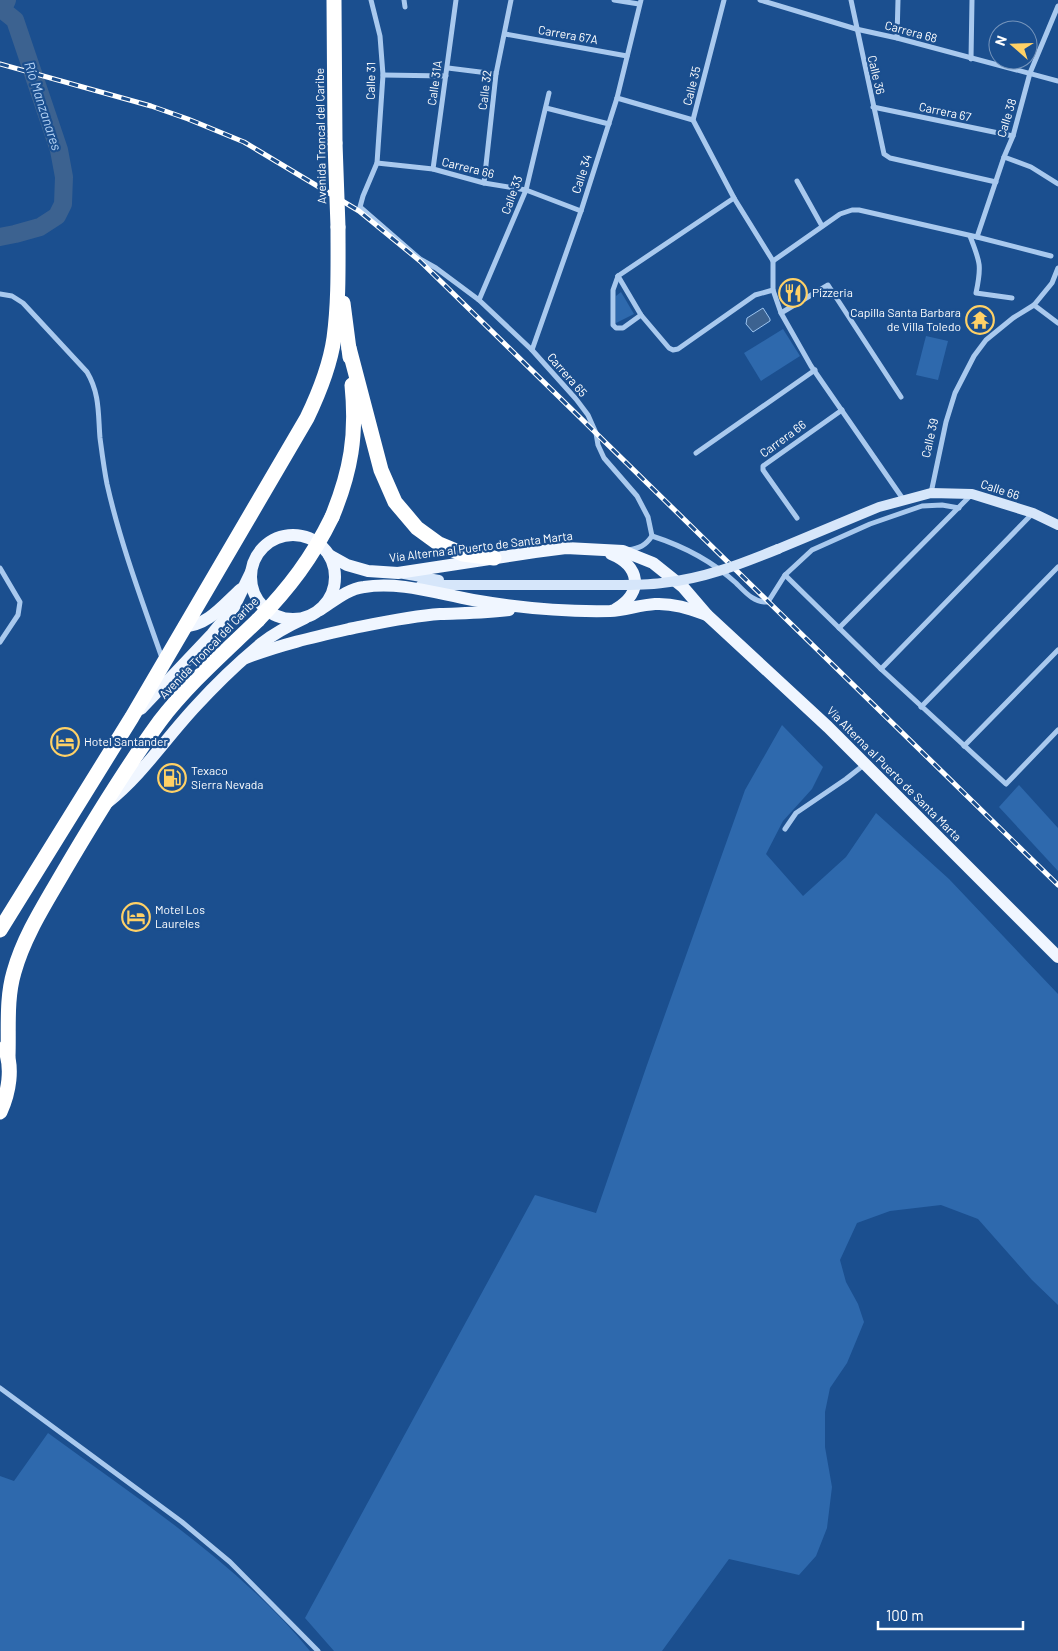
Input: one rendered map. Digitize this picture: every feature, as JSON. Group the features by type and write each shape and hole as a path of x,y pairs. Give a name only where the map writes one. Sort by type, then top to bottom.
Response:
{"highway":[{"name":"Avenida Troncal del Caribe","path":"0,930 132,717 308,418 325,376 334,340 339,272 335,143 334,0"},
{"name":"Avenida Troncal del Caribe","path":"0,1112 10,1074 8,1056 10,992 13,973 25,941 102,806 161,720 189,687 258,620 300,572 319,543 343,490 350,465 354,434 349,348 339,272"},
{"path":"349,348 381,470 395,502 417,528 439,544 463,554 494,558"},
{"path":"0,923 22,895"},
{"path":"0,1034 8,1056"}],"main road":[{"path":"102,806 124,789 195,707 246,658 263,643 320,610 334,590 336,578 330,555 321,545 310,538 298,534 284,535 272,540 262,548 255,559 251,572 234,607 212,634 132,717"},
{"name":"Vía Alterna al Puerto de Santa Marta","path":"320,610 344,593 363,587 494,558 566,548 592,548 623,551 653,563 683,587 707,615 828,727 1058,957"},
{"path":"592,548 619,557 634,571 636,582 633,592 623,604 612,611"},
{"name":"Vía Alterna al Puerto de Santa Marta","path":"330,555 347,565 399,580 522,608 612,611 654,604 668,604 679,605 707,615"},
{"path":"251,572 252,586 257,599 266,610 277,617 291,620 305,618"},
{"path":"184,626 198,625 205,621 242,588"},
{"path":"246,658 289,643 382,622 441,614 483,614 522,608"}],"street":[{"name":"Calle 31","path":"360,207 377,162 383,75 380,36 370,0"},
{"path":"404,0 405,8"},
{"name":"Calle 31A","path":"433,169 456,0"},
{"name":"Calle 32","path":"484,182 496,74 512,0"},
{"path":"614,0 640,2"},
{"name":"Calle 35","path":"724,0 693,120 734,198"},
{"name":"Carrera 68","path":"760,0 856,29 897,38 1058,81"},
{"name":"Calle 36","path":"851,0 884,154 890,158 996,182"},
{"path":"897,38 898,0"},
{"path":"971,59 972,0"},
{"name":"Calle 34","path":"532,350 581,211 609,124 640,2"},
{"name":"Calle 38","path":"977,237 1013,136 1030,73 1058,6"},
{"name":"Carrera 67A","path":"505,34 627,56"},
{"path":"448,68 496,74"},
{"path":"383,75 446,76"},
{"name":"Calle 33","path":"479,300 526,190 549,93"},
{"path":"617,98 693,120"},
{"name":"Carrera 67","path":"874,107 1013,136"},
{"path":"546,108 609,124"},
{"path":"1004,157 1031,167 1058,184"},
{"name":"Carrera 66","path":"377,162 433,169 526,190 581,211"},
{"path":"796,181 822,226"},
{"path":"641,314 624,328 616,328 613,325 613,290 618,276 734,198 772,261 773,290 781,313 814,370 903,499"},
{"name":"Carrera 65","path":"360,207 420,259 436,268 479,300 532,350 576,399 588,415 604,458 637,496 648,517 652,536"},
{"path":"772,261 822,226 846,212 859,210 1051,256"},
{"path":"970,236 980,266 976,292 1012,298"},
{"name":"Calle 39","path":"931,493 946,422 955,393 974,356 986,340 1013,318 1034,305 1052,283 1058,268"},
{"path":"618,276 641,314 668,348 673,350 678,349 755,295 773,290"},
{"path":"781,313 828,285 901,397"},
{"path":"0,294 12,296 23,303 87,372 94,384 97,394 100,439 107,482 138,587 164,662"},
{"path":"1034,305 1058,323"},
{"path":"696,452 814,370"},
{"name":"Carrera 66","path":"797,518 763,466 842,410"},
{"path":"399,580 465,585 615,585 663,583 690,579 735,567 879,507 931,493"},
{"name":"Calle 66","path":"931,493 972,494 1033,513 1058,525"},
{"path":"839,628 972,494"},
{"path":"623,551 642,547 652,536 670,542 689,550 724,573 756,600 768,602 785,575 812,550 870,524 922,506 942,505 959,508"},
{"path":"881,669 1033,513"},
{"path":"921,707 1058,567"},
{"path":"0,568 20,602 18,615 0,642"},
{"path":"785,575 921,707 1006,784 1058,730"},
{"path":"964,746 1058,650"},
{"path":"785,829 796,813 846,780 864,764"},
{"path":"0,1388 182,1522 230,1562 318,1651"}],"shaded area":[{"path":"621,292 634,314 616,323 616,296"},
{"path":"763,308 770,321 753,332 746,324 747,318"},
{"path":"783,329 800,356 761,381 744,353"},
{"path":"926,336 948,341 938,380 916,375"},
{"path":"782,725 823,767 812,789 783,821 766,854 803,896 846,857 876,813 949,879 1058,994 1058,1305 1032,1280 978,1219 941,1205 890,1211 857,1223 840,1260 846,1282 858,1304 864,1322 847,1363 830,1388 825,1412 825,1447 832,1487 827,1528 816,1556 799,1575 729,1559 662,1651 334,1651 305,1618 535,1195 596,1213 745,790"},
{"path":"1019,785 1058,828 1058,871 999,807"},
{"path":"48,1433 152,1508 219,1561 282,1619 310,1651 0,1651 0,1476 14,1481"}],"waterway":[{"name":"Río Manzanares","path":"0,237 40,227 57,216 63,204 64,177 59,150 15,20 3,9 7,0"}],"railway":[{"path":"0,64 151,106 188,119 244,142 359,211 420,261 1058,885"}],"place":[{"name":"Pizzeria","path":"793,293"},
{"name":"Capilla Santa Barbara de Villa Toledo","path":"980,320"},
{"name":"Hotel Santander","path":"65,742"},
{"name":"Texaco Sierra Nevada","path":"172,778"},
{"name":"Motel Los Laureles","path":"136,917"}]}
